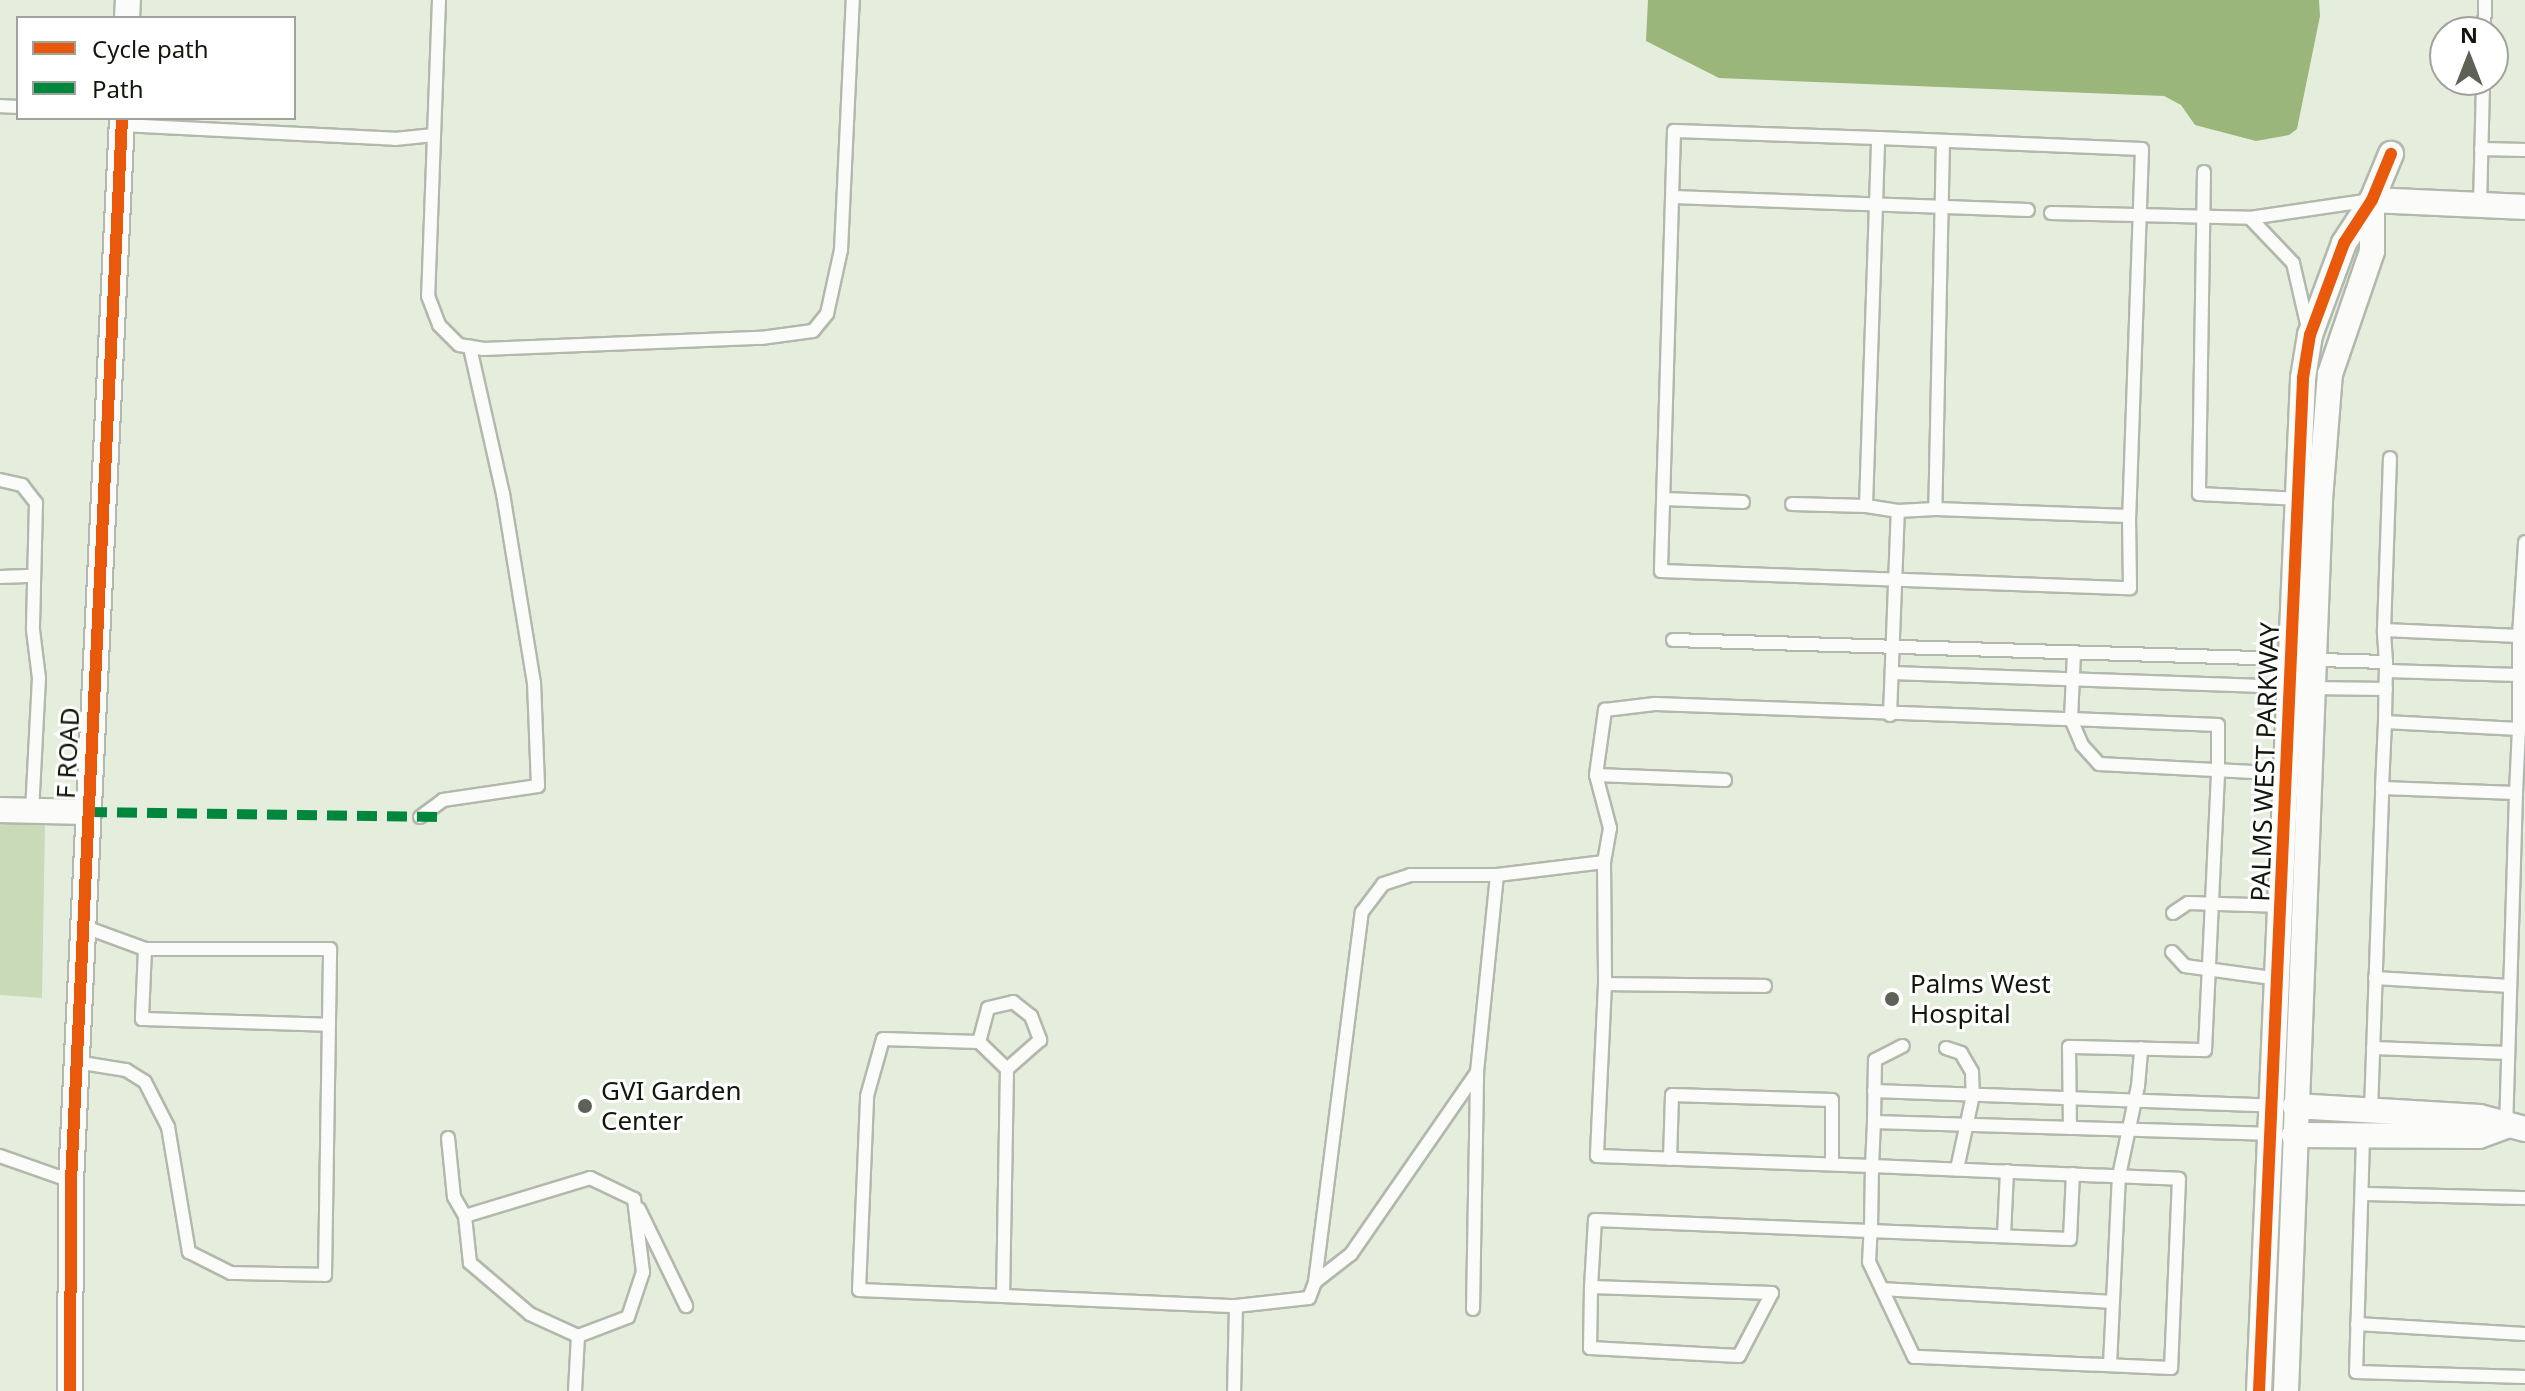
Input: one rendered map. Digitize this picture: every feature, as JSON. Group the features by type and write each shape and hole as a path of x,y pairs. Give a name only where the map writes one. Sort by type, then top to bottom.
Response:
{"street":[{"name":"F ROAD","path":"70,1391 71,1181 122,122"},
{"name":"PALMS WEST PARKWAY","path":"2286,1391 2284,1135 2309,499 2310,335 2344,243 2372,200 2391,154"},
{"path":"2372,200 2525,207"},
{"name":"PALMS WEST PARKWAY","path":"2309,499 2330,374 2372,251 2372,200"},
{"name":"PALMS WEST PARKWAY","path":"2285,1106 2279,979 2292,906 2287,774 2301,688"},
{"path":"0,810 87,812"},
{"path":"2285,1106 2480,1117 2515,1128"},
{"path":"2284,1135 2363,1138 2479,1136 2515,1128"},
{"name":"PALMS WEST PARKWAY","path":"2259,1391 2284,1135"}],"lane":[{"path":"439,0 428,296 439,325 459,345 470,347 761,338 813,331 827,314 841,250 853,0"},
{"path":"2480,206 2483,96"},
{"path":"122,122 395,139 434,135"},
{"path":"1674,131 1878,138 2142,149 2129,516 2130,588 1661,571 1674,131"},
{"path":"1866,506 1878,138"},
{"path":"1935,509 1943,141"},
{"path":"2481,149 2525,150"},
{"path":"2204,172 2199,494 2309,499"},
{"path":"1673,197 2028,210"},
{"path":"2051,213 2141,212 2250,218 2372,200"},
{"path":"2250,218 2293,263 2310,335"},
{"path":"420,817 443,800 538,786 534,683 503,494 470,347"},
{"path":"2371,1111 2386,689 2384,630 2390,458"},
{"path":"0,480 22,485 36,503 34,576 39,678 32,810"},
{"path":"1664,499 1743,502"},
{"path":"1792,504 1866,506 1898,511 1935,509 2129,516"},
{"path":"1890,715 1898,511"},
{"path":"2515,1128 2508,1053 2519,729 2519,636 2525,542"},
{"path":"0,577 34,576"},
{"path":"2384,630 2519,636"},
{"path":"1673,640 2303,660 2519,675"},
{"path":"2074,652 2071,719 2082,745 2099,764 2287,774"},
{"path":"1892,673 2386,689"},
{"path":"1903,1046 1875,1060 1874,1122 1872,1166 1871,1228 1869,1262 1914,1357 2171,1368 2179,1179 2007,1171 1872,1166 1832,1164 1597,1156 1605,984 1604,862 1610,828 1596,775 1605,710 1655,704 2218,725 2205,1050 2069,1047 2067,1098 2070,1128"},
{"path":"2385,722 2519,729"},
{"path":"1596,775 1725,780"},
{"path":"2382,788 2516,793"},
{"path":"1003,1296 1007,1069 979,1042 883,1039 867,1096 859,1290 1236,1306 1309,1298 1315,1282 1362,912 1383,884 1410,875 1497,875 1604,862"},
{"path":"1473,1309 1477,1072 1497,875"},
{"path":"2173,913 2188,903 2292,906"},
{"path":"76,1062 126,1070 145,1082 168,1127 189,1252 231,1273 325,1275 330,949 145,949 82,926"},
{"path":"145,949 142,1019 329,1025"},
{"path":"2172,952 2185,966 2279,979"},
{"path":"2375,978 2510,986"},
{"path":"1605,984 1765,986"},
{"path":"979,1042 988,1008 1013,1002 1031,1016 1040,1040 1007,1069"},
{"path":"1946,1048 1961,1053 1968,1062 1973,1095 1957,1169"},
{"path":"2110,1365 2119,1176 2141,1048"},
{"path":"2373,1048 2508,1053"},
{"path":"1315,1282 1351,1254 1477,1072"},
{"path":"1874,1091 2285,1106"},
{"path":"1670,1159 1672,1095 1832,1100 1832,1164"},
{"path":"1874,1122 2284,1135"},
{"path":"448,1138 454,1197 465,1216 470,1263 530,1314 578,1336 628,1317 643,1272 634,1199"},
{"path":"2363,1138 2356,1372 2525,1377"},
{"path":"0,1156 71,1181"},
{"path":"2004,1235 2007,1171"},
{"path":"1591,1287 1772,1293 1739,1356 1590,1348 1591,1287 1595,1220 1871,1228 2070,1239 2073,1174"},
{"path":"465,1216 590,1178 634,1199 686,1306"},
{"path":"2362,1194 2525,1198"},
{"path":"1882,1289 2113,1302"},
{"path":"1234,1391 1236,1306"},
{"path":"2357,1324 2525,1334"},
{"path":"575,1391 578,1336"}],"shaded area":[{"path":"1648,0 2319,0 2320,16 2297,129 2289,135 2256,141 2195,125 2181,105 2164,96 1719,78 1646,41"},
{"path":"0,819 45,819 42,998 0,995"}],"marked path":[{"path":"87,812 441,817"}],"cycle path":[{"path":"70,1391 71,1181 122,120"},
{"path":"2259,1391 2303,378 2310,335 2344,243 2372,200 2391,154"}],"place":[{"name":"Palms West Hospital","path":"1892,999"},
{"name":"GVI Garden Center","path":"585,1106"}]}
